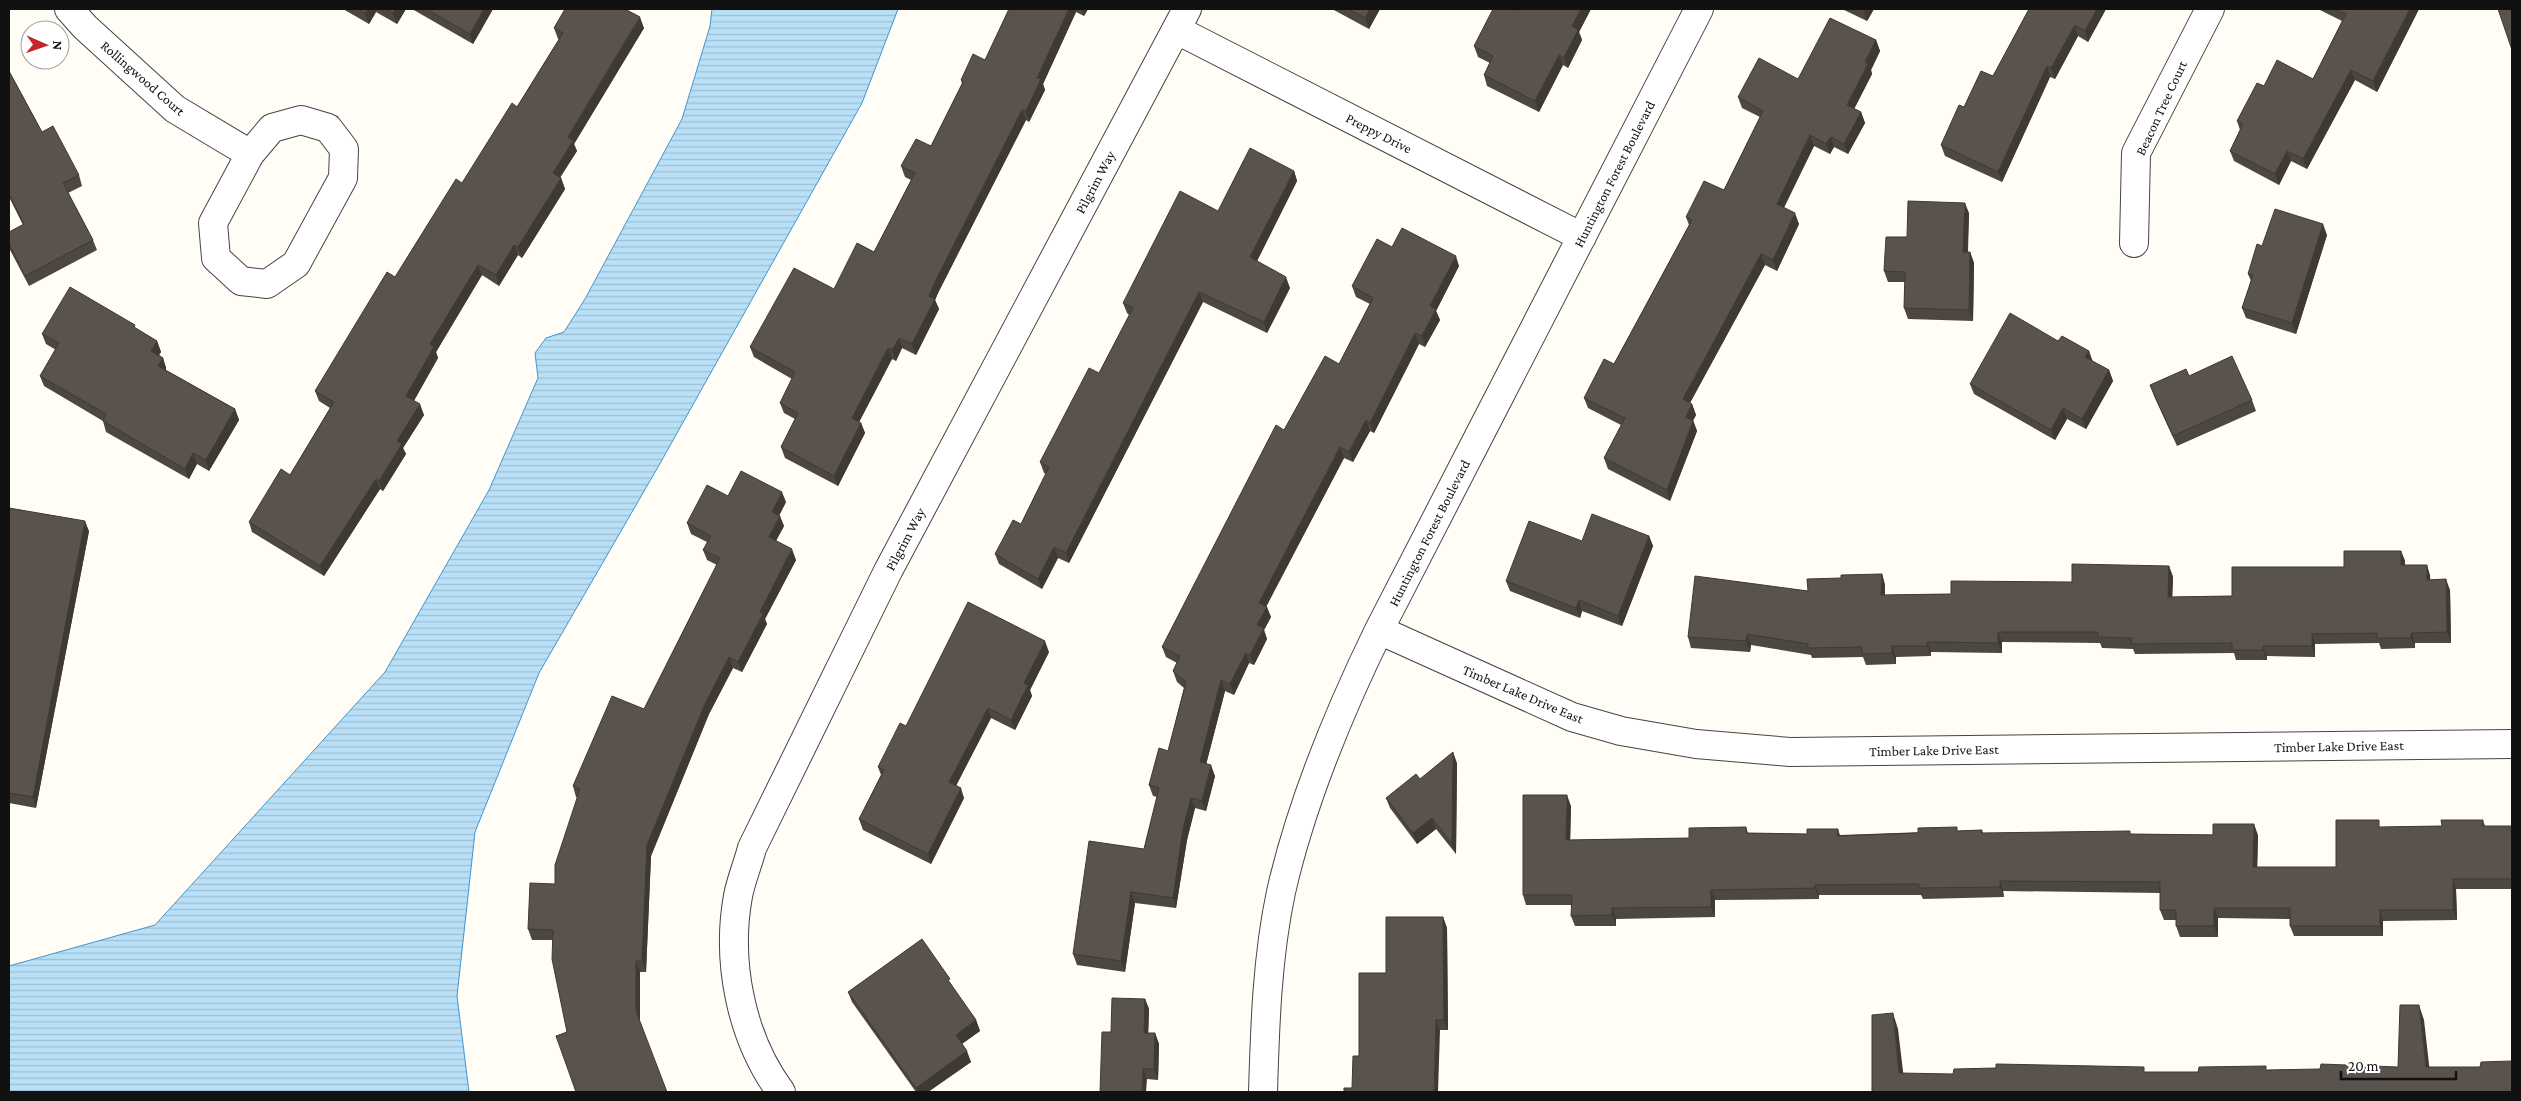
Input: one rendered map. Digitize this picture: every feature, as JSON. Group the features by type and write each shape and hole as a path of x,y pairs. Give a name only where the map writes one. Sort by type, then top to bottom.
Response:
{"street":[{"name":"Rollingwood Court","path":"69,9 85,27 175,109 250,154"},
{"name":"Huntington Forest Boulevard","path":"1263,1092 1266,991 1283,884 1295,838 1348,693 1699,9"},
{"name":"Beacon Tree Court","path":"2134,244 2136,153 2210,9"},
{"name":"Preppy Drive","path":"1182,19 1582,237"},
{"name":"Pilgrim Way","path":"780,1092 753,1042 738,990 734,944 738,895 752,848 888,571 1182,19"},
{"path":"301,120 328,128 344,149 343,178 296,264 267,284 241,281 216,258 213,223 250,154 272,128 301,120"},
{"name":"Timber Lake Drive East","path":"1379,630 1572,718 1621,731 1696,744 1790,752 2512,744"}],"water":[{"path":"712,9 898,9 862,103 658,467 539,673 475,832 457,996 469,1092 9,1092 9,966 155,925 385,672 489,490 538,378 535,353 546,338 564,332 585,299 682,119 710,26"}],"building":[{"path":"358,9 368,9 365,13"},
{"path":"385,9 396,9 393,13"},
{"path":"426,9 484,9 470,34"},
{"path":"565,9 625,9 640,17 568,137 573,141 553,173 561,178 518,247 514,245 496,275 478,265 430,344 434,347 406,396 420,404 397,441 402,444 379,481 376,479 320,566 249,522 281,469 290,475 334,402 315,391 387,272 395,277 456,179 462,183 512,103 517,107 563,33 554,28"},
{"path":"1009,9 1069,9 1037,78 1041,79 1026,111 1022,110 935,282 929,296 935,299 912,344 899,338 892,350 888,348 852,418 861,423 834,476 781,447 798,413 780,403 795,372 750,347 794,268 834,289 857,243 874,252 915,173 901,166 916,139 931,146 963,82 961,80 973,54 985,60"},
{"path":"1348,9 1370,9 1365,18"},
{"path":"1493,9 1514,9 1519,11 1520,9 1581,9 1572,26 1578,30 1564,57 1559,55 1535,101 1484,75 1493,56 1474,46"},
{"path":"2029,9 2097,9 2085,31 2075,25 2051,68 2047,66 1998,172 1941,145 1959,105 1964,107 1981,71 1993,76"},
{"path":"2335,9 2410,9 2373,81 2351,70 2303,159 2287,151 2275,174 2230,151 2243,124 2237,121 2257,83 2264,86 2277,60 2313,79 2346,14"},
{"path":"2498,9 2512,9 2512,50"},
{"path":"1830,18 1876,40 1865,62 1868,64 1847,105 1861,112 1844,144 1831,137 1826,144 1810,135 1777,204 1795,213 1773,260 1761,254 1683,399 1692,404 1686,417 1693,421 1667,490 1604,458 1625,418 1584,398 1604,359 1614,364 1692,220 1686,217 1704,181 1724,190 1763,111 1738,97 1759,58 1798,79"},
{"path":"9,71 42,132 53,126 79,175 63,183 93,240 25,276 9,244 9,232 24,224 9,194"},
{"path":"1250,148 1294,171 1250,257 1286,277 1264,322 1199,292 1066,553 1054,547 1038,579 995,554 1013,520 1021,524 1049,467 1040,462 1089,368 1099,373 1133,308 1123,303 1180,191 1218,211"},
{"path":"1908,201 1965,203 1963,252 1970,252 1969,310 1904,308 1905,272 1884,271 1886,237 1907,237"},
{"path":"2275,209 2323,224 2292,323 2242,308 2253,275 2248,274 2257,244 2262,246"},
{"path":"1402,228 1456,256 1430,306 1436,309 1422,336 1415,333 1370,423 1366,420 1349,452 1340,447 1259,603 1267,607 1257,625 1264,628 1250,655 1246,653 1230,684 1221,680 1200,762 1211,765 1202,801 1191,798 1183,829 1173,898 1131,892 1121,961 1073,954 1089,841 1144,849 1159,788 1149,785 1159,748 1168,751 1186,682 1173,671 1180,656 1162,647 1276,425 1284,430 1325,356 1339,364 1373,298 1352,286 1377,239 1392,247"},
{"path":"70,287 135,325 134,327 157,341 151,351 163,358 158,366 235,409 206,460 193,453 185,469 103,421 106,414 40,376 59,343 42,334"},
{"path":"2010,313 2058,341 2062,336 2089,351 2085,357 2109,370 2082,419 2063,408 2051,430 1970,384"},
{"path":"2232,356 2252,400 2173,436 2150,385 2186,369 2189,376"},
{"path":"741,471 782,492 772,512 780,516 769,537 792,549 760,612 763,614 738,662 729,657 705,704 647,845 642,961 636,961 636,1011 667,1092 576,1092 556,1036 567,1032 552,959 553,930 528,929 530,883 555,884 555,865 580,789 573,786 612,696 644,709 720,558 703,550 711,536 687,523 707,485 728,496"},
{"path":"9,508 85,521 33,797 9,793"},
{"path":"1592,514 1649,536 1618,616 1579,600 1576,608 1506,581 1529,521 1582,541"},
{"path":"2344,551 2401,551 2401,565 2427,565 2427,580 2446,579 2447,632 2411,633 2411,638 2377,638 2377,633 2312,634 2312,646 2263,646 2263,650 2232,650 2232,643 2131,644 2132,638 2098,637 2098,632 1998,632 1998,643 1927,642 1927,646 1892,646 1892,653 1862,654 1862,647 1808,648 1808,644 1747,634 1746,641 1688,637 1695,576 1808,591 1807,579 1841,578 1841,575 1882,574 1881,595 1951,594 1951,581 2072,582 2072,564 2169,566 2168,597 2232,596 2232,567 2344,567"},
{"path":"968,602 1045,641 1024,683 1028,685 1011,720 988,708 949,782 961,788 928,854 859,819 884,770 878,767 900,723 906,726"},
{"path":"1453,752 1452,844 1432,818 1413,833 1386,798 1416,774 1420,779"},
{"path":"1523,795 1567,795 1566,840 1689,838 1689,828 1746,827 1746,833 1807,834 1807,829 1838,829 1837,836 1918,833 1918,828 1957,827 1957,831 1982,830 1981,833 2130,831 2130,834 2213,835 2213,824 2254,824 2253,867 2336,867 2336,820 2379,820 2379,827 2442,826 2441,820 2483,820 2482,826 2512,826 2512,879 2453,879 2453,910 2380,910 2380,926 2290,926 2290,908 2214,908 2214,926 2176,926 2176,910 2160,910 2160,882 2000,881 2000,887 1919,888 1919,884 1815,885 1815,888 1711,890 1711,907 1612,908 1612,915 1571,916 1572,895 1523,895"},
{"path":"1386,917 1443,917 1444,1020 1436,1020 1434,1092 1344,1092 1344,1088 1352,1088 1353,1056 1359,1056 1359,973 1386,973"},
{"path":"922,939 976,1020 956,1035 967,1051 916,1088 848,992"},
{"path":"1112,998 1145,999 1144,1033 1155,1033 1154,1069 1143,1069 1142,1092 1100,1092 1102,1032 1111,1032"},
{"path":"2400,1005 2419,1005 2426,1067 2480,1067 2481,1062 2512,1061 2512,1092 1872,1092 1872,1015 1893,1013 1899,1073 1953,1074 1954,1069 1996,1068 1996,1064 2144,1067 2144,1072 2198,1072 2199,1067 2266,1066 2266,1070 2320,1069 2321,1064 2398,1067"}]}
